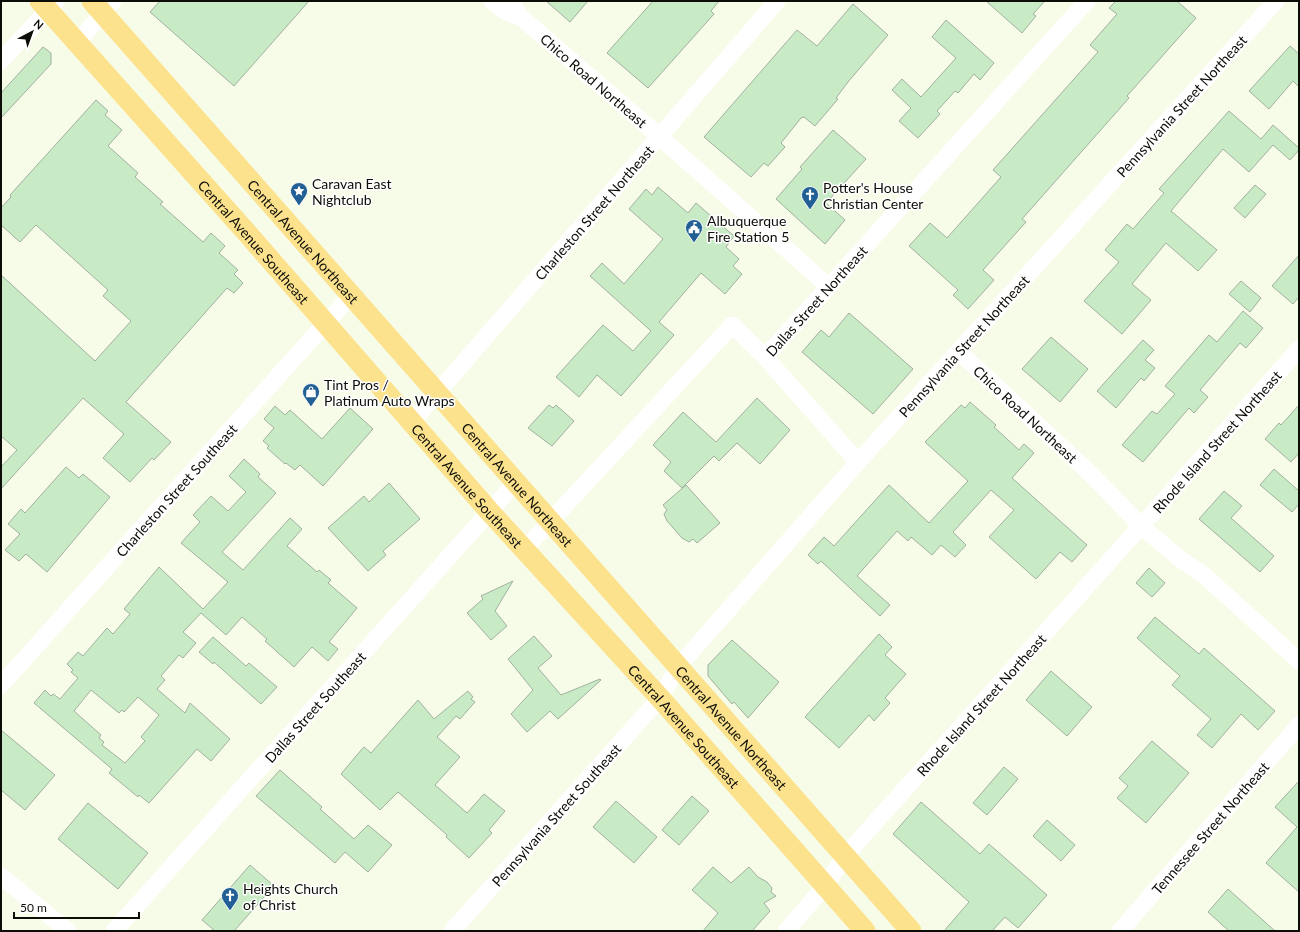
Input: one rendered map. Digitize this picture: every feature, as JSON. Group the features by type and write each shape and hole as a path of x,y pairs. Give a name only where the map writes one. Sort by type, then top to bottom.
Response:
{"main road":[{"name":"Central Avenue Southeast","path":"48,4 77,43 324,323 410,423 660,698 865,931"},
{"name":"Central Avenue Northeast","path":"102,5 351,295 844,857 911,931"}],"street":[{"name":"Chico Road Northeast","path":"492,1 506,12 522,18"},
{"name":"Chico Road Northeast","path":"510,1 522,18 660,137 828,286"},
{"name":"Charleston Street Northeast","path":"410,423 777,1"},
{"name":"Dallas Street Northeast","path":"524,550 732,326 765,357 1086,1"},
{"name":"Pennsylvania Street Northeast","path":"660,698 678,667 858,462 1276,1"},
{"path":"1,61 48,4"},
{"path":"77,43 102,5"},
{"name":"Charleston Street Southeast","path":"1,685 324,323 351,295"},
{"name":"Rhode Island Street Northeast","path":"786,931 825,886 844,857 1299,349"},
{"name":"Chico Road Northeast","path":"959,352 1092,475 1146,521 1179,558 1205,576 1299,661"},
{"path":"765,357 858,462"},
{"name":"Dallas Street Southeast","path":"114,931 516,482"},
{"name":"Pennsylvania Street Southeast","path":"452,931 660,698"},
{"name":"Tennessee Street Northeast","path":"1120,931 1299,725"},
{"path":"1,876 68,931"}],"building":[{"path":"160,1 309,1 234,86 150,12"},
{"path":"546,1 588,1 570,22"},
{"path":"653,1 719,1 711,11 714,14 648,88 607,53"},
{"path":"986,1 1045,1 1033,14 1036,16 1022,33"},
{"path":"1116,1 1177,1 1196,18 1127,96 1129,98 1022,219 1026,222 983,270 994,280 968,309 953,295 958,290 909,246 930,223 947,238 1001,177 993,170 1098,52 1090,45 1117,14 1109,8"},
{"path":"853,4 888,35 848,82 836,98 838,99 815,126 804,117 801,118 781,143 785,147 768,166 764,163 751,177 704,137 797,30 817,46"},
{"path":"946,20 994,63 980,80 974,74 958,93 955,91 937,111 940,114 918,138 899,121 911,108 892,90 902,79 921,97 956,58 932,37"},
{"path":"1290,46 1299,54 1299,87 1293,81 1269,109 1249,91"},
{"path":"43,47 51,53 51,64 1,118 1,93"},
{"path":"96,100 108,111 105,115 122,130 108,146 138,173 135,177 163,202 160,204 203,242 211,233 225,246 219,253 238,270 234,274 243,283 234,293 227,288 126,402 171,442 154,460 152,458 130,482 103,458 124,434 83,398 1,489 1,467 17,450 1,436 1,275 95,361 131,321 103,296 108,290 36,225 20,242 1,225 1,208 11,197 10,195"},
{"path":"1229,111 1261,139 1273,125 1299,148 1299,150 1290,160 1273,145 1249,172 1223,149 1171,211 1217,250 1198,271 1166,243 1132,284 1151,300 1122,334 1084,301 1119,262 1105,250 1127,224 1133,229 1164,193 1159,189"},
{"path":"833,130 866,159 826,203 845,220 825,244 776,199 802,169 800,167"},
{"path":"1255,185 1266,194 1245,218 1234,208"},
{"path":"658,187 688,213 696,203 734,236 726,247 739,259 733,266 742,274 725,294 701,273 659,322 674,335 621,396 597,375 579,397 556,377 603,325 633,351 651,331 590,276 602,263 624,284 663,239 629,209 646,189 652,195"},
{"path":"1299,255 1299,297 1293,304 1272,286"},
{"path":"1241,281 1261,298 1250,312 1229,294"},
{"path":"1243,311 1263,328 1246,348 1240,343 1200,390 1208,397 1194,413 1189,408 1143,462 1122,445 1152,411 1157,414 1175,394 1165,386 1209,335 1217,342"},
{"path":"849,313 913,369 873,414 802,352 821,330 829,337"},
{"path":"1051,337 1088,369 1060,402 1022,369"},
{"path":"1143,340 1154,350 1145,360 1155,368 1144,381 1141,378 1116,408 1097,391"},
{"path":"757,398 790,430 760,464 737,443 719,461 714,456 682,488 664,471 671,462 653,445 683,412 716,442"},
{"path":"970,402 996,425 994,427 1019,450 1024,444 1034,453 1012,478 1087,545 1072,562 1060,552 1036,579 989,537 1014,510 991,490 953,532 966,545 955,557 941,545 932,555 911,537 908,541 897,531 857,576 890,605 880,616 821,561 818,564 808,555 824,537 834,546 889,485 929,523 968,481 925,442 961,405 965,408"},
{"path":"549,405 553,408 556,405 574,421 552,446 528,428"},
{"path":"1299,405 1299,453 1291,462 1265,439 1279,423 1281,425"},
{"path":"275,406 285,415 290,410 322,439 350,408 373,429 323,486 300,465 295,470 286,463 285,464 267,448 269,446 263,441 274,428 264,419"},
{"path":"244,459 260,474 258,477 276,493 222,552 243,570 290,518 302,529 287,546 317,572 319,570 331,580 328,583 357,608 329,642 338,649 328,661 312,647 294,667 265,641 267,639 242,617 226,635 201,613 183,632 196,643 183,658 179,655 161,676 165,680 157,689 185,713 190,703 230,739 211,761 197,749 149,803 139,795 138,797 109,773 112,769 34,703 45,690 51,696 53,694 60,699 78,678 71,672 73,670 67,664 78,652 83,656 107,628 113,634 130,614 124,609 159,567 203,609 228,582 181,543 200,522 193,515 211,496 228,511 246,492 229,476","holes":["91,690 119,713 122,710 124,712 138,697 159,715 141,737 145,741 125,763 102,745 104,742 99,738 101,735 74,711"]},
{"path":"66,467 79,478 83,474 110,497 47,572 26,554 19,561 5,550 20,534 8,524 21,509 25,513"},
{"path":"1274,469 1299,491 1299,504 1292,512 1260,485"},
{"path":"389,483 420,519 383,551 386,555 368,571 328,528 364,496 369,502"},
{"path":"686,485 720,523 697,543 693,539 689,542 682,538 667,521 664,514 667,510 663,505"},
{"path":"1224,491 1242,506 1231,518 1274,556 1260,572 1199,519"},
{"path":"1149,568 1165,583 1152,597 1136,583"},
{"path":"513,581 495,611 507,626 491,640 467,613 483,599 481,596"},
{"path":"1155,617 1199,654 1204,648 1275,711 1258,730 1241,714 1212,748 1197,735 1211,719 1172,685 1180,676 1137,638"},
{"path":"879,634 892,647 885,655 906,674 885,698 890,703 874,721 869,715 839,748 805,717"},
{"path":"534,636 552,656 538,668 561,695 600,679 601,680 558,719 550,711 527,732 511,714 533,690 508,659"},
{"path":"213,637 246,666 249,663 277,687 261,704 214,662 213,664 199,652"},
{"path":"732,640 779,682 748,718 734,702 732,704 708,676 708,665"},
{"path":"1051,671 1092,707 1067,736 1026,700"},
{"path":"468,691 473,697 471,699 475,702 460,719 456,716 437,737 460,757 435,785 467,813 484,794 505,811 489,830 492,833 469,858 446,837 447,835 398,792 380,810 341,774 364,747 371,753 418,700 434,719"},
{"path":"1,730 55,775 25,810 1,790"},
{"path":"1152,741 1189,773 1146,823 1117,798 1128,786 1119,778"},
{"path":"1004,767 1018,779 987,815 973,803"},
{"path":"280,770 322,807 320,809 354,839 368,825 392,845 368,872 345,852 335,863 256,796"},
{"path":"1299,781 1299,892 1266,863 1297,827 1275,807"},
{"path":"692,796 709,811 679,845 662,830"},
{"path":"616,801 657,837 634,863 593,827"},
{"path":"921,802 980,854 989,844 1047,895 1018,928 1005,917 992,931 944,931 969,902 893,834"},
{"path":"88,803 148,853 118,889 58,839"},
{"path":"1047,820 1075,845 1061,861 1033,836"},
{"path":"250,865 274,886 234,931 215,931 202,920"},
{"path":"713,867 731,883 749,867 758,877 767,882 772,888 771,892 776,896 764,903 770,911 752,931 703,931 718,913 692,890"},
{"path":"1228,889 1275,931 1229,931 1208,912"}],"place":[{"name":"Caravan East Nightclub","path":"299,206"},
{"name":"Potter's House Christian Center","path":"810,210"},
{"name":"Albuquerque Fire Station 5","path":"694,243"},
{"name":"Tint Pros / Platinum Auto Wraps","path":"311,407"},
{"name":"Heights Church of Christ","path":"230,911"}]}
